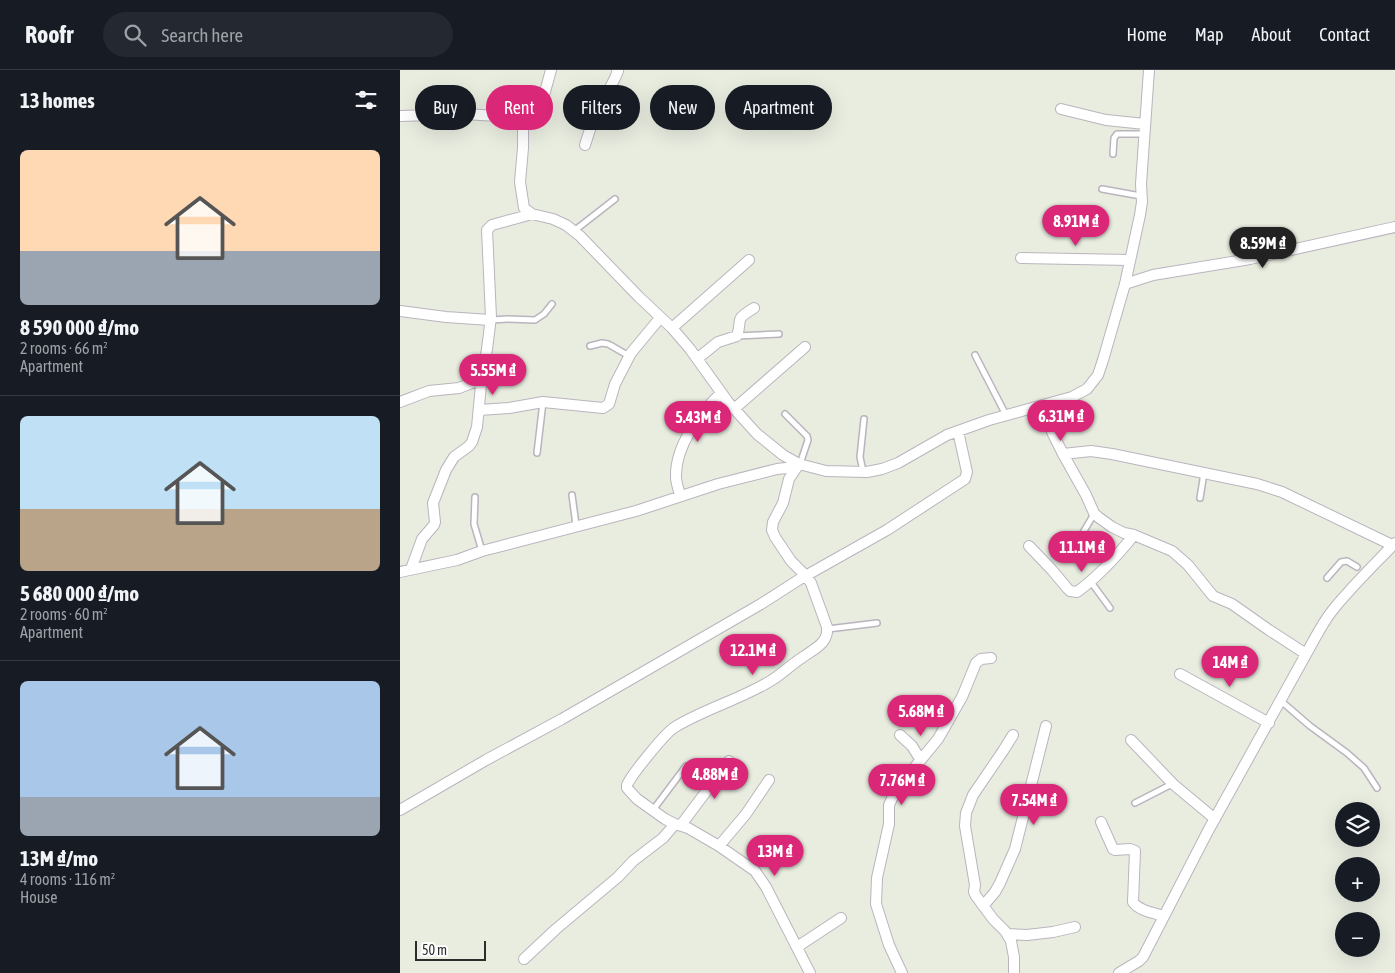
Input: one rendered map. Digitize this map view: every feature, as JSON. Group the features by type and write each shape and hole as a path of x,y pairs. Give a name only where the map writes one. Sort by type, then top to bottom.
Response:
{"street":[{"path":"547,85 551,70"},
{"path":"585,145 595,114 618,70"},
{"path":"400,572 457,560 482,551 576,525 636,511 680,496 777,469 797,468 863,472 882,469 898,463 947,435 1006,415 1072,397 1087,389 1098,375 1103,360 1124,284 1140,215 1149,70"},
{"path":"1061,109 1144,129"},
{"path":"400,116 464,114 486,115"},
{"path":"523,130 520,182 524,208 532,214 554,219 580,236 639,298 672,328 690,349 721,393 757,434 797,468"},
{"path":"411,569 422,539 434,526 433,503 446,470 454,457 472,442 477,427 482,379 488,349 490,320 487,230 492,225 532,214"},
{"path":"1124,284 1153,276 1250,259 1395,227"},
{"path":"1021,258 1130,260"},
{"path":"672,328 749,260"},
{"path":"697,359 718,342 737,336 740,318 754,308"},
{"path":"400,311 490,320"},
{"path":"479,410 509,408 543,402 606,407 609,404 615,384 630,356 660,318"},
{"path":"734,409 805,347"},
{"path":"400,402 429,391 459,388 482,379"},
{"path":"680,496 676,478 682,447 707,406 721,393"},
{"path":"400,810 761,604 887,530 965,479 967,472 958,431"},
{"path":"1052,432 1094,513 1112,527 1124,533 1172,550 1188,565 1213,596 1232,604 1306,654"},
{"path":"1063,454 1091,451 1112,454 1257,484 1282,492 1394,544 1361,570 1331,612 1215,819 1143,957 1139,962 1119,973"},
{"path":"797,468 789,478 783,502 773,522 772,530 791,561 811,583 828,630 825,639 820,646 772,680 674,728 640,766 627,788 636,799 653,810 678,825 688,828 750,866 759,876 810,973"},
{"path":"1029,546 1070,591 1077,592 1091,582 1118,556 1134,535"},
{"path":"902,973 889,945 876,904 877,878 889,824 889,805 896,790 920,759 933,746 944,729 962,698 976,663 981,659 991,658"},
{"path":"1180,674 1269,723"},
{"path":"983,906 998,888 1015,849 1046,726"},
{"path":"900,735 912,746 920,759"},
{"path":"1012,735 973,796 965,820 974,892 998,925 1008,934 1014,957 1014,973"},
{"path":"1131,740 1173,784 1215,819"},
{"path":"524,959 556,929 618,877 633,861 678,825 729,761"},
{"path":"719,846 746,814 769,780"},
{"path":"1100,822 1113,849 1130,848 1136,853 1134,904 1164,916"},
{"path":"796,947 841,918"},
{"path":"1008,934 1053,932 1074,928"}],"lane":[{"path":"1113,154 1114,138 1117,134 1144,129"},
{"path":"1102,189 1142,196"},
{"path":"574,231 615,199"},
{"path":"490,320 535,320 544,314 552,304"},
{"path":"737,336 779,334"},
{"path":"590,346 599,343 609,345 630,356"},
{"path":"975,355 1006,415"},
{"path":"537,453 543,402"},
{"path":"785,414 807,436 808,440 797,468"},
{"path":"863,472 860,456 864,419"},
{"path":"1200,498 1204,473"},
{"path":"572,494 576,525"},
{"path":"475,497 474,524 482,551"},
{"path":"1081,536 1094,513"},
{"path":"1328,578 1341,562 1347,562 1361,570"},
{"path":"1091,582 1110,608"},
{"path":"828,630 876,623"},
{"path":"1281,701 1364,768 1377,788"},
{"path":"653,810 686,766"},
{"path":"1136,803 1173,784"}]}
